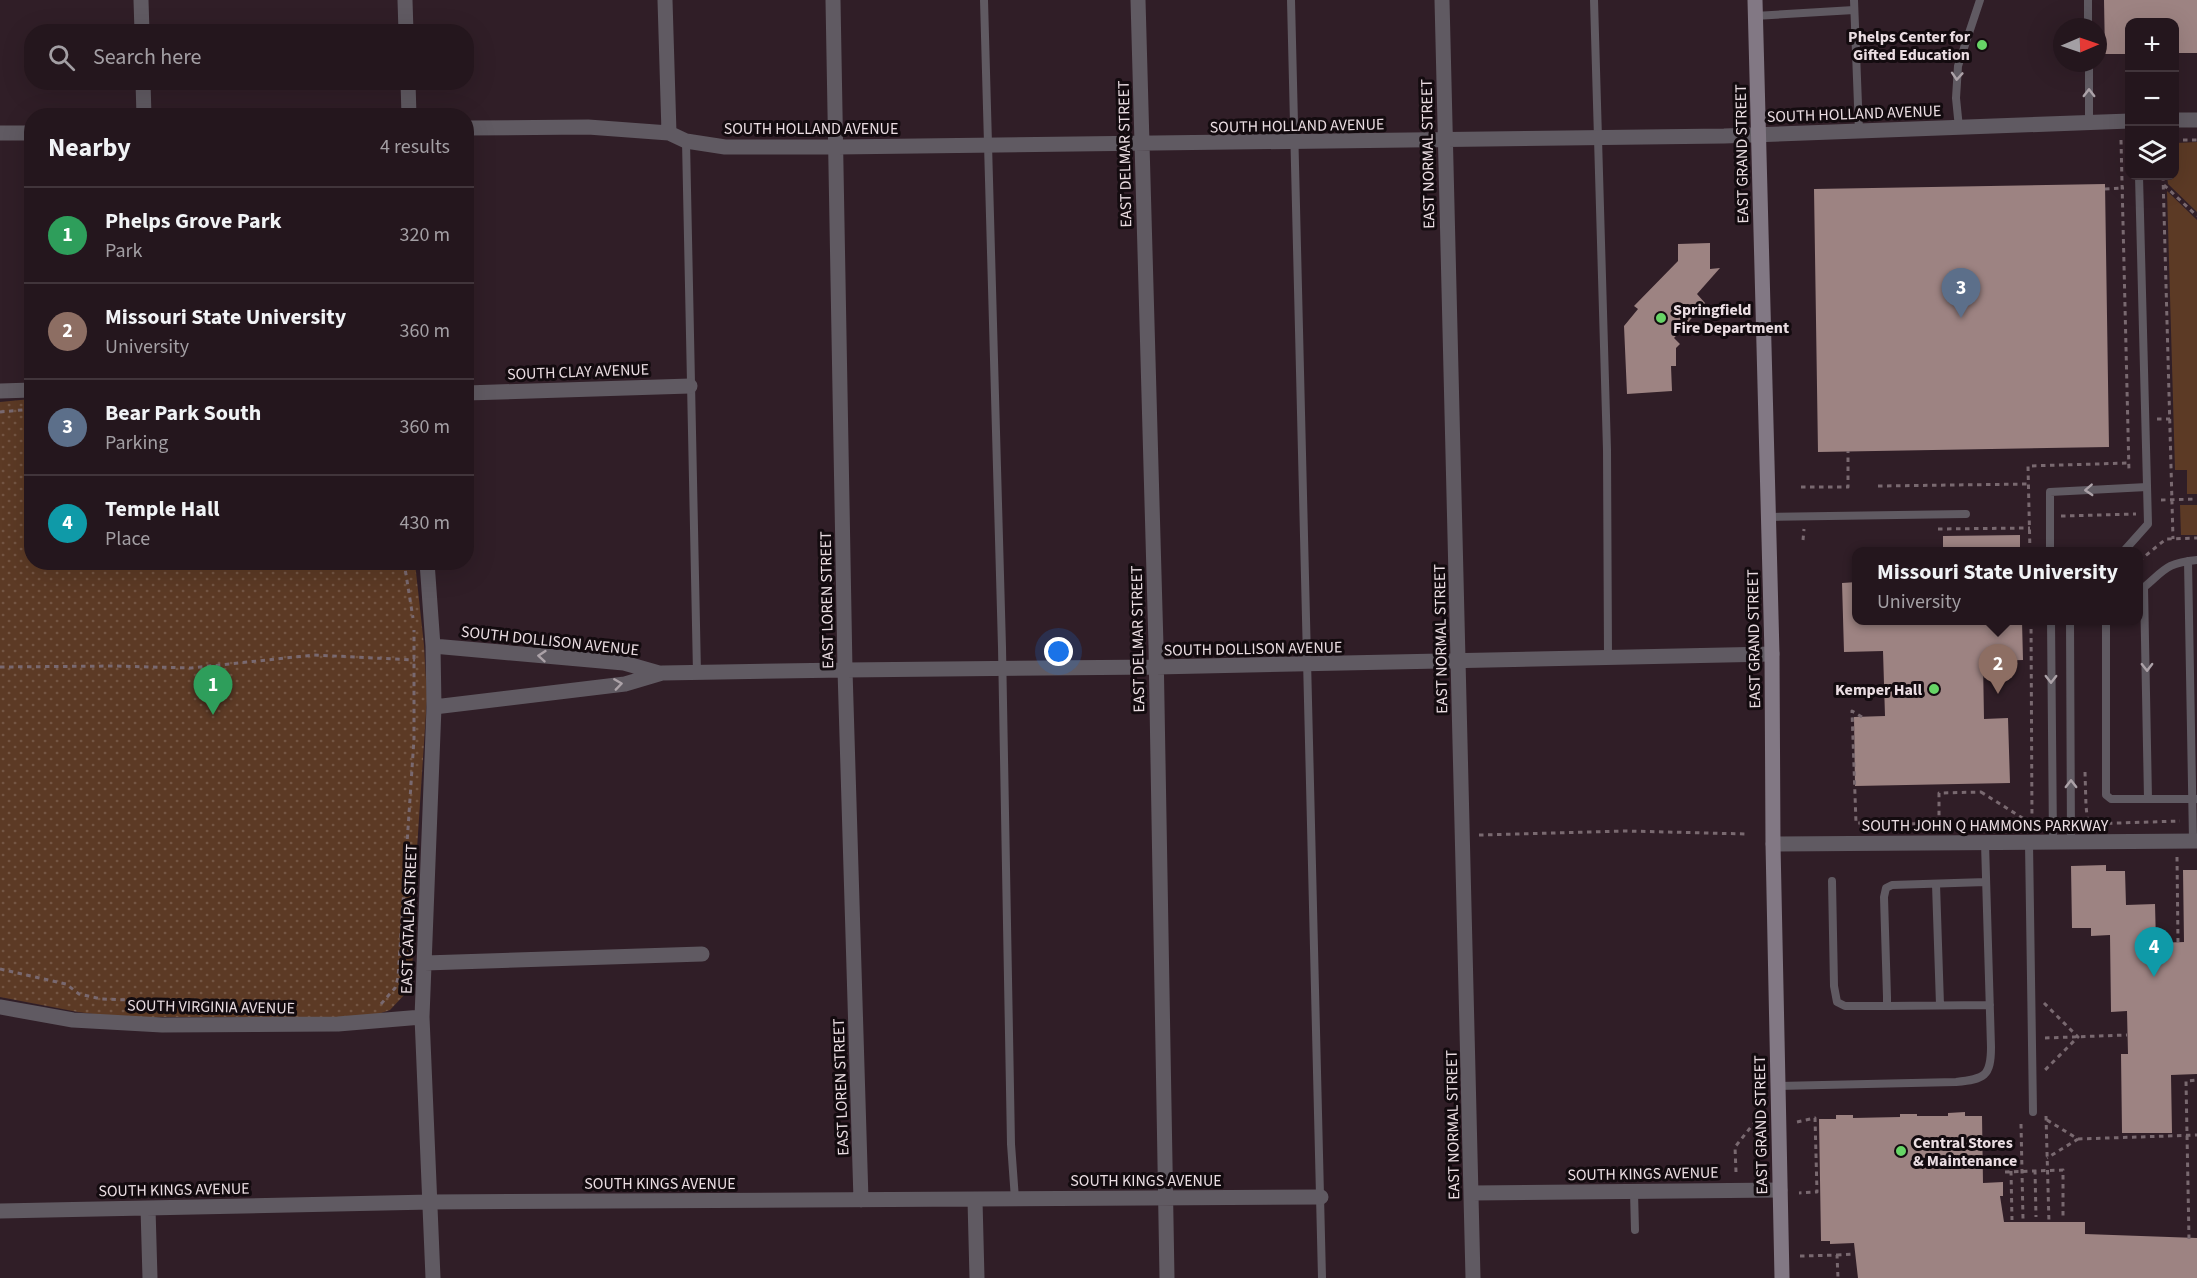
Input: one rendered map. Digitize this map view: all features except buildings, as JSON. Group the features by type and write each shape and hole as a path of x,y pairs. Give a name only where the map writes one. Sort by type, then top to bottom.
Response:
{"main road":[{"name":"EAST GRAND STREET","path":"1755,0 1772,654 1773,844 1782,1278"}],"street":[{"path":"141,0 142,24"},
{"path":"405,0 406,24"},
{"path":"665,0 669,133"},
{"name":"EAST LOREN STREET","path":"832,0 837,147 845,670 861,1200"},
{"name":"EAST DELMAR STREET","path":"1138,0 1156,667 1167,1278"},
{"name":"EAST NORMAL STREET","path":"1442,0 1473,1278"},
{"path":"143,90 144,108"},
{"path":"408,90 408,108"},
{"path":"2179,120 2197,120"},
{"name":"SOUTH HOLLAND AVENUE","path":"474,128 588,127 669,133 686,141 725,147 837,147 1445,141 1758,135 2125,121"},
{"path":"0,133 24,133"},
{"name":"SOUTH CLAY AVENUE","path":"474,393 690,386"},
{"path":"0,391 24,390"},
{"name":"EAST CATALPA STREET","path":"428,570 433,646 434,707 422,1017 433,1278"},
{"name":"SOUTH DOLLISON AVENUE","path":"433,646 624,663 662,673 1458,662 1772,654"},
{"name":"SOUTH DOLLISON AVENUE","path":"434,707 624,684 662,673"},
{"name":"SOUTH JOHN Q HAMMONS PARKWAY","path":"1773,844 2195,841"},
{"path":"425,963 702,954"},
{"name":"SOUTH VIRGINIA AVENUE","path":"0,1007 73,1020 162,1025 338,1024 422,1017"},
{"name":"SOUTH KINGS AVENUE","path":"1472,1193 1779,1190"},
{"name":"SOUTH KINGS AVENUE","path":"0,1210 431,1202 1321,1197"},
{"path":"975,1200 977,1278"},
{"path":"148,1208 150,1278"}],"lane":[{"path":"984,0 1002,669 1011,1144 1015,1199"},
{"path":"1291,0 1322,1278"},
{"path":"1594,0 1607,450 1608,658"},
{"path":"1854,0 1859,131"},
{"path":"1959,128 1956,98 1958,66 1980,0"},
{"path":"2088,0 2088,18"},
{"path":"1755,16 1854,10"},
{"path":"2088,123 2089,72"},
{"path":"686,141 697,673"},
{"path":"2127,547 2148,524 2139,180"},
{"path":"2050,547 2050,492 2147,487"},
{"path":"1769,517 1966,514"},
{"path":"2143,588 2169,565 2193,560 2195,799 2193,821 2195,841"},
{"path":"2143,624 2148,799"},
{"path":"2051,625 2053,842"},
{"path":"2070,625 2071,842"},
{"path":"2106,625 2106,795 2111,799 2195,799"},
{"path":"1778,1086 1978,1080 1987,1073 1991,1063 1985,843"},
{"path":"2029,843 2033,1112"},
{"path":"1832,881 1834,986 1837,1002 1845,1006 1990,1005"},
{"path":"1887,1006 1884,897 1886,888 1892,885 1986,882"},
{"path":"1936,884 1940,1005"},
{"path":"1634,1192 1635,1230"}],"path":[{"path":"2121,140 2124,188 2129,472"},
{"path":"2179,140 2197,140"},
{"path":"2163,180 2173,538"},
{"path":"2164,185 2197,216"},
{"path":"2105,189 2124,188"},
{"path":"0,412 24,410"},
{"path":"1801,487 1848,487 1848,451"},
{"path":"1878,486 2029,484"},
{"path":"2161,500 2197,500"},
{"path":"2058,516 2137,514"},
{"path":"1803,540 1804,527"},
{"path":"2143,558 2166,539 2197,538"},
{"path":"377,1006 384,1002 395,988 398,978 414,740 413,617 405,570"},
{"path":"2031,625 2032,824"},
{"path":"0,667 191,668 314,655 415,660"},
{"path":"1862,717 1852,711 1856,823 2032,824"},
{"path":"1939,824 1939,793 1981,792 2032,824"},
{"path":"2086,806 2088,824 2193,821"},
{"path":"1462,835 1626,831 1747,834"},
{"path":"2166,857 2187,856"},
{"path":"2177,857 2178,942"},
{"path":"0,969 66,984 79,994 101,999 130,1000 170,1008"},
{"path":"2044,992 2044,1015"},
{"path":"2044,1003 2078,1036"},
{"path":"2045,1038 2127,1035"},
{"path":"2045,1070 2078,1036"},
{"path":"2045,1059 2046,1080"},
{"path":"2189,1239 2186,1081 2197,1080"},
{"path":"2046,1110 2049,1223"},
{"path":"1797,1122 1815,1118 1816,1192 1799,1193"},
{"path":"2046,1119 2078,1138"},
{"path":"1736,1172 1735,1147 1754,1123"},
{"path":"2020,1124 2023,1219"},
{"path":"2047,1158 2078,1138 2197,1135"},
{"path":"2035,1170 2036,1217"},
{"path":"2005,1172 2063,1170 2063,1220"},
{"path":"2011,1171 2013,1220"},
{"path":"1800,1256 1854,1254"},
{"path":"1837,1255 1838,1278"}],"shaded area":[{"path":"2197,142 2197,212 2168,184 2168,180 2179,180 2179,143"},
{"path":"2167,191 2197,220 2197,494 2187,494 2187,470 2175,470"},
{"path":"24,400 24,570 416,570 427,698 415,879 412,979 405,994 390,1010 375,1015 342,1017 117,1017 0,997 0,402"},
{"path":"2180,505 2197,505 2197,535 2181,535"}],"place":[{"name":"Phelps Center for Gifted Education","path":"1982,45"},
{"name":"Springfield Fire Department","path":"1661,318"},
{"name":"Bear Park South","path":"1961,318"},
{"name":"Kemper Hall","path":"1934,689"},
{"name":"Missouri State University","path":"1998,694"},
{"name":"Phelps Grove Park","path":"213,715"},
{"name":"Temple Hall","path":"2154,977"},
{"name":"Central Stores & Maintenance","path":"1901,1151"}]}
